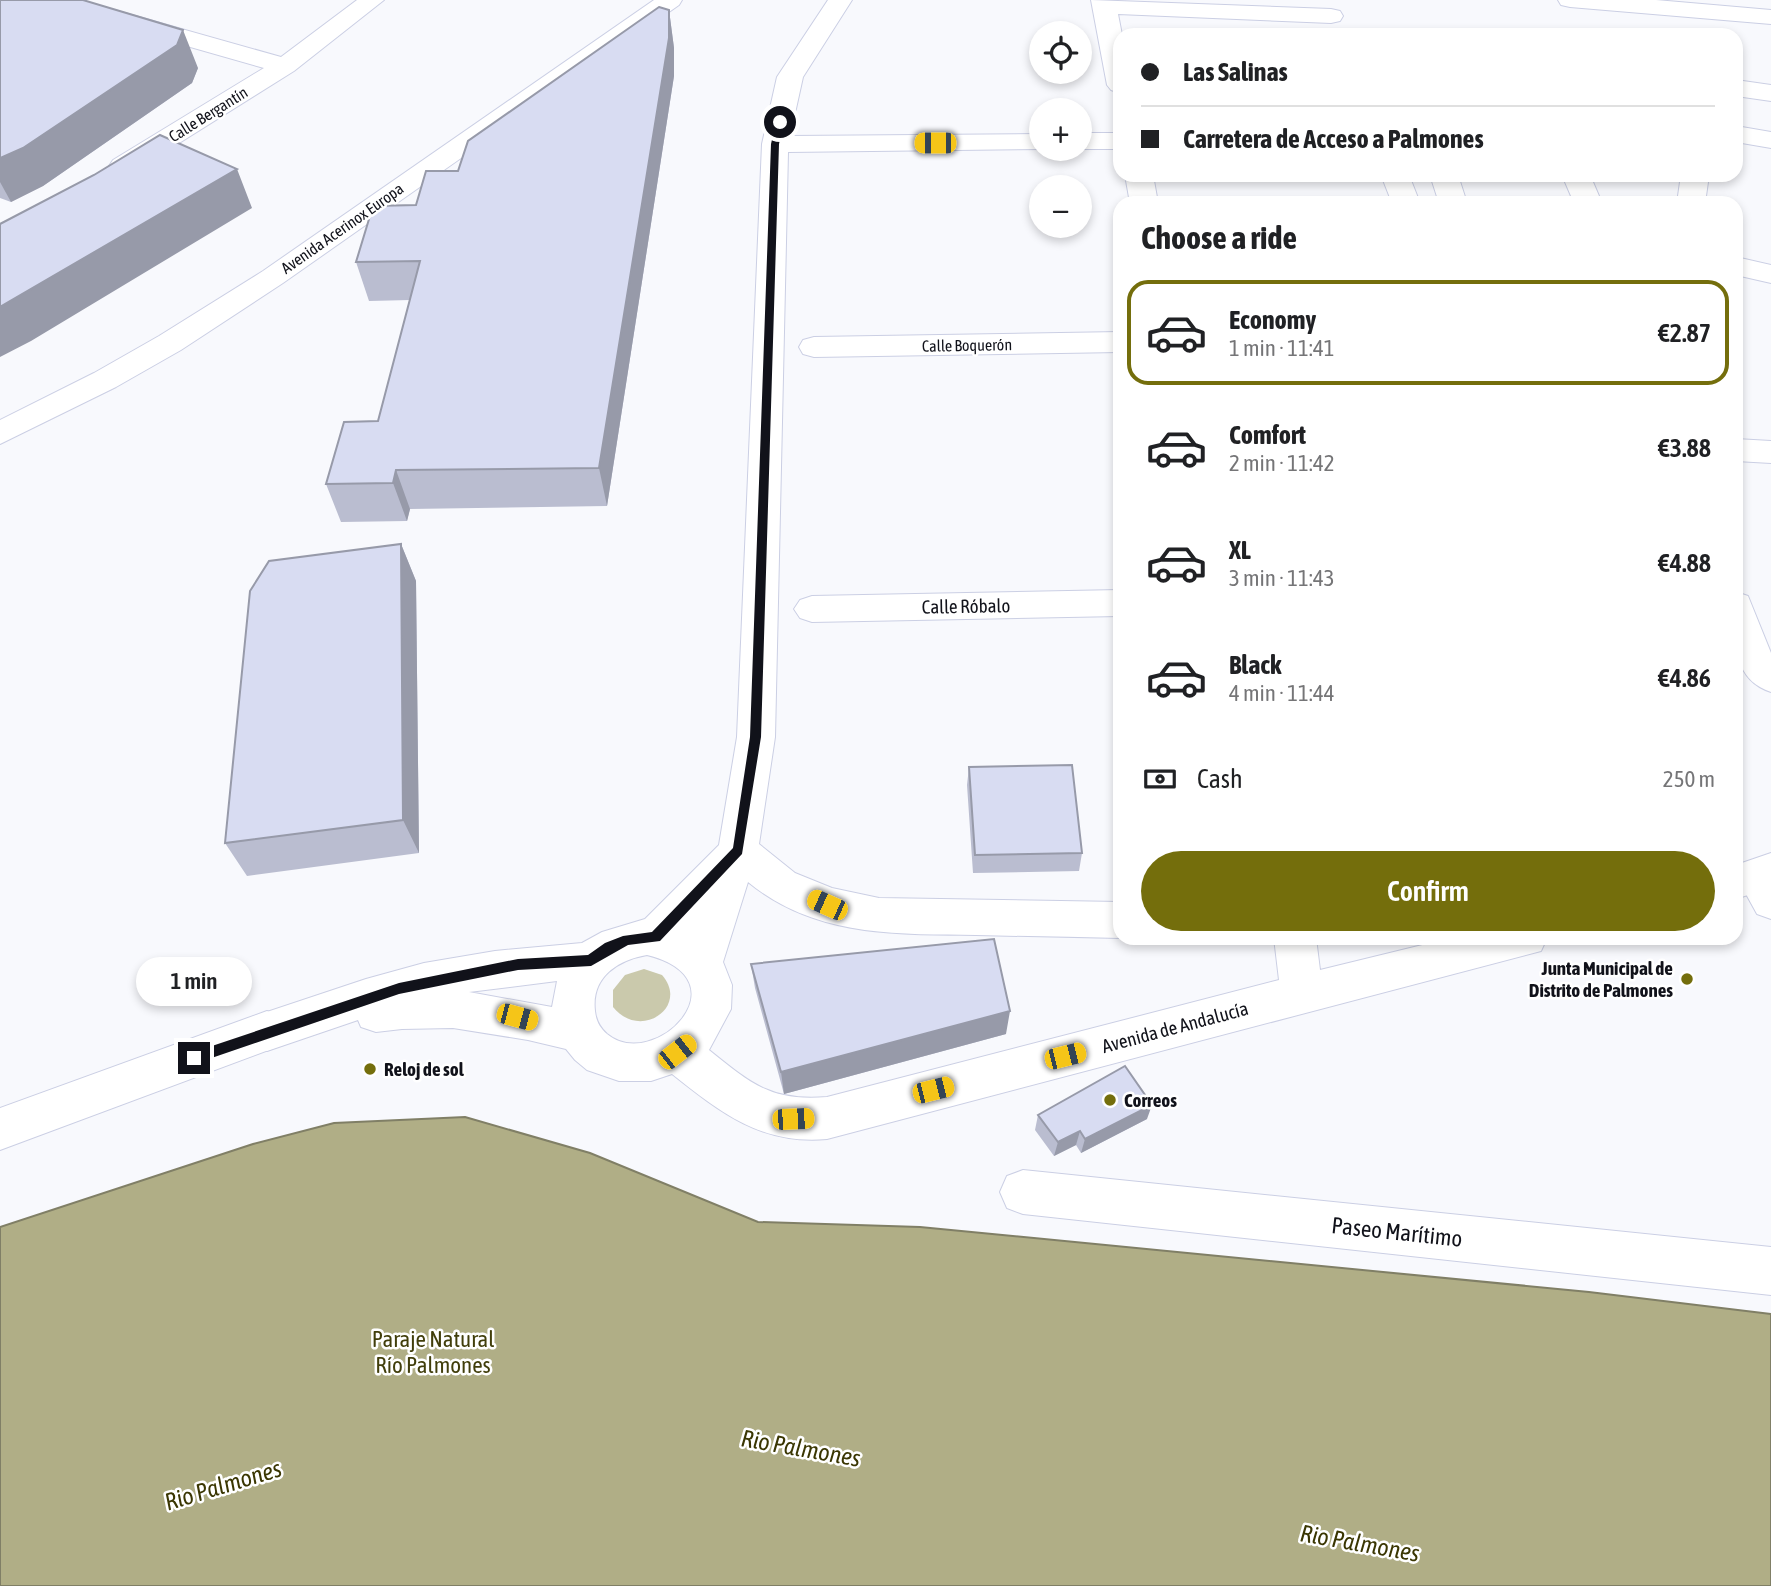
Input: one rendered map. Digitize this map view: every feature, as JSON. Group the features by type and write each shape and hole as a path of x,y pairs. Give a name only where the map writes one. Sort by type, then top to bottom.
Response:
{"street":[{"path":"52,0 285,66"},
{"name":"Calle Bergantín","path":"101,180 285,66 372,0"},
{"name":"Avenida Acerinox Europa","path":"0,432 254,271 632,0"},
{"name":"Avenida Acerinox Europa","path":"0,432 106,380 170,344 273,277 670,0"},
{"path":"703,960 738,850 756,737 775,144 790,77 839,0"},
{"path":"1570,0 1771,17"},
{"path":"1113,51 1103,3 1332,17"},
{"path":"1743,89 1771,93"},
{"path":"1743,135 1771,140"},
{"path":"1092,141 1113,141"},
{"path":"775,144 1029,142"},
{"path":"1743,268 1771,274"},
{"name":"Calle Boquerón","path":"814,347 1113,342"},
{"path":"1743,450 1771,452"},
{"name":"Calle Róbalo","path":"812,609 1113,603"},
{"path":"1743,626 1755,659 1771,678"},
{"path":"738,850 781,885 827,905 878,916 1113,920"},
{"path":"655,937 738,850"},
{"path":"267,1031 397,1010 456,1009 517,1017 578,1033 599,1054 617,1061 637,1063 659,1060 677,1052 694,1039 706,1023 712,1006 713,987 703,960 684,946 655,937 627,940 609,947 591,961 573,991 572,1009 578,1033"},
{"path":"1296,945 1303,994"},
{"name":"Avenida de Andalucía","path":"677,1052 736,1096 762,1111 793,1119 827,1118 1498,945"},
{"path":"0,1129 267,1031 399,988 518,965 591,961"},
{"name":"Paseo Marítimo","path":"1023,1192 1771,1271"}],"green space":[{"path":"644,969 662,975 669,987 670,998 666,1008 658,1016 636,1021 624,1017 613,1007 613,990 625,975"}],"water":[{"name":"Paraje Natural Río Palmones","path":"465,1117 590,1153 758,1222 920,1227 1589,1292 1771,1314 1771,1586 0,1586 0,1227 253,1144 334,1123"}],"building":[{"path":"0,0 83,0 183,30 177,45 23,148 0,158"},
{"path":"659,7 669,10 669,38 599,468 396,470 393,483 326,484 344,422 378,421 420,261 356,262 373,206 416,205 426,171 458,171 468,141"},
{"path":"160,135 237,169 0,307 0,224 94,175"},
{"path":"401,544 403,820 225,843 250,591 269,561"},
{"path":"1072,765 1082,853 975,855 969,767"},
{"path":"994,939 1010,1011 781,1072 751,964"},
{"name":"Correos","path":"1125,1066 1152,1105 1085,1139 1080,1131 1058,1142 1038,1115"}],"place":[{"name":"Junta Municipal de Distrito de Palmones","path":"1687,979"},
{"name":"Reloj de sol","path":"370,1069"},
{"name":"Correos","path":"1110,1100"}],"route":[{"path":"194,1058 399,988 518,965 591,961 609,947 627,940 655,937 738,850 756,737 775,144 780,122"}],"water label":[{"name":"Rio Palmones","path":"801,1448"},
{"name":"Rio Palmones","path":"223,1485"},
{"name":"Rio Palmones","path":"1360,1543"}]}
